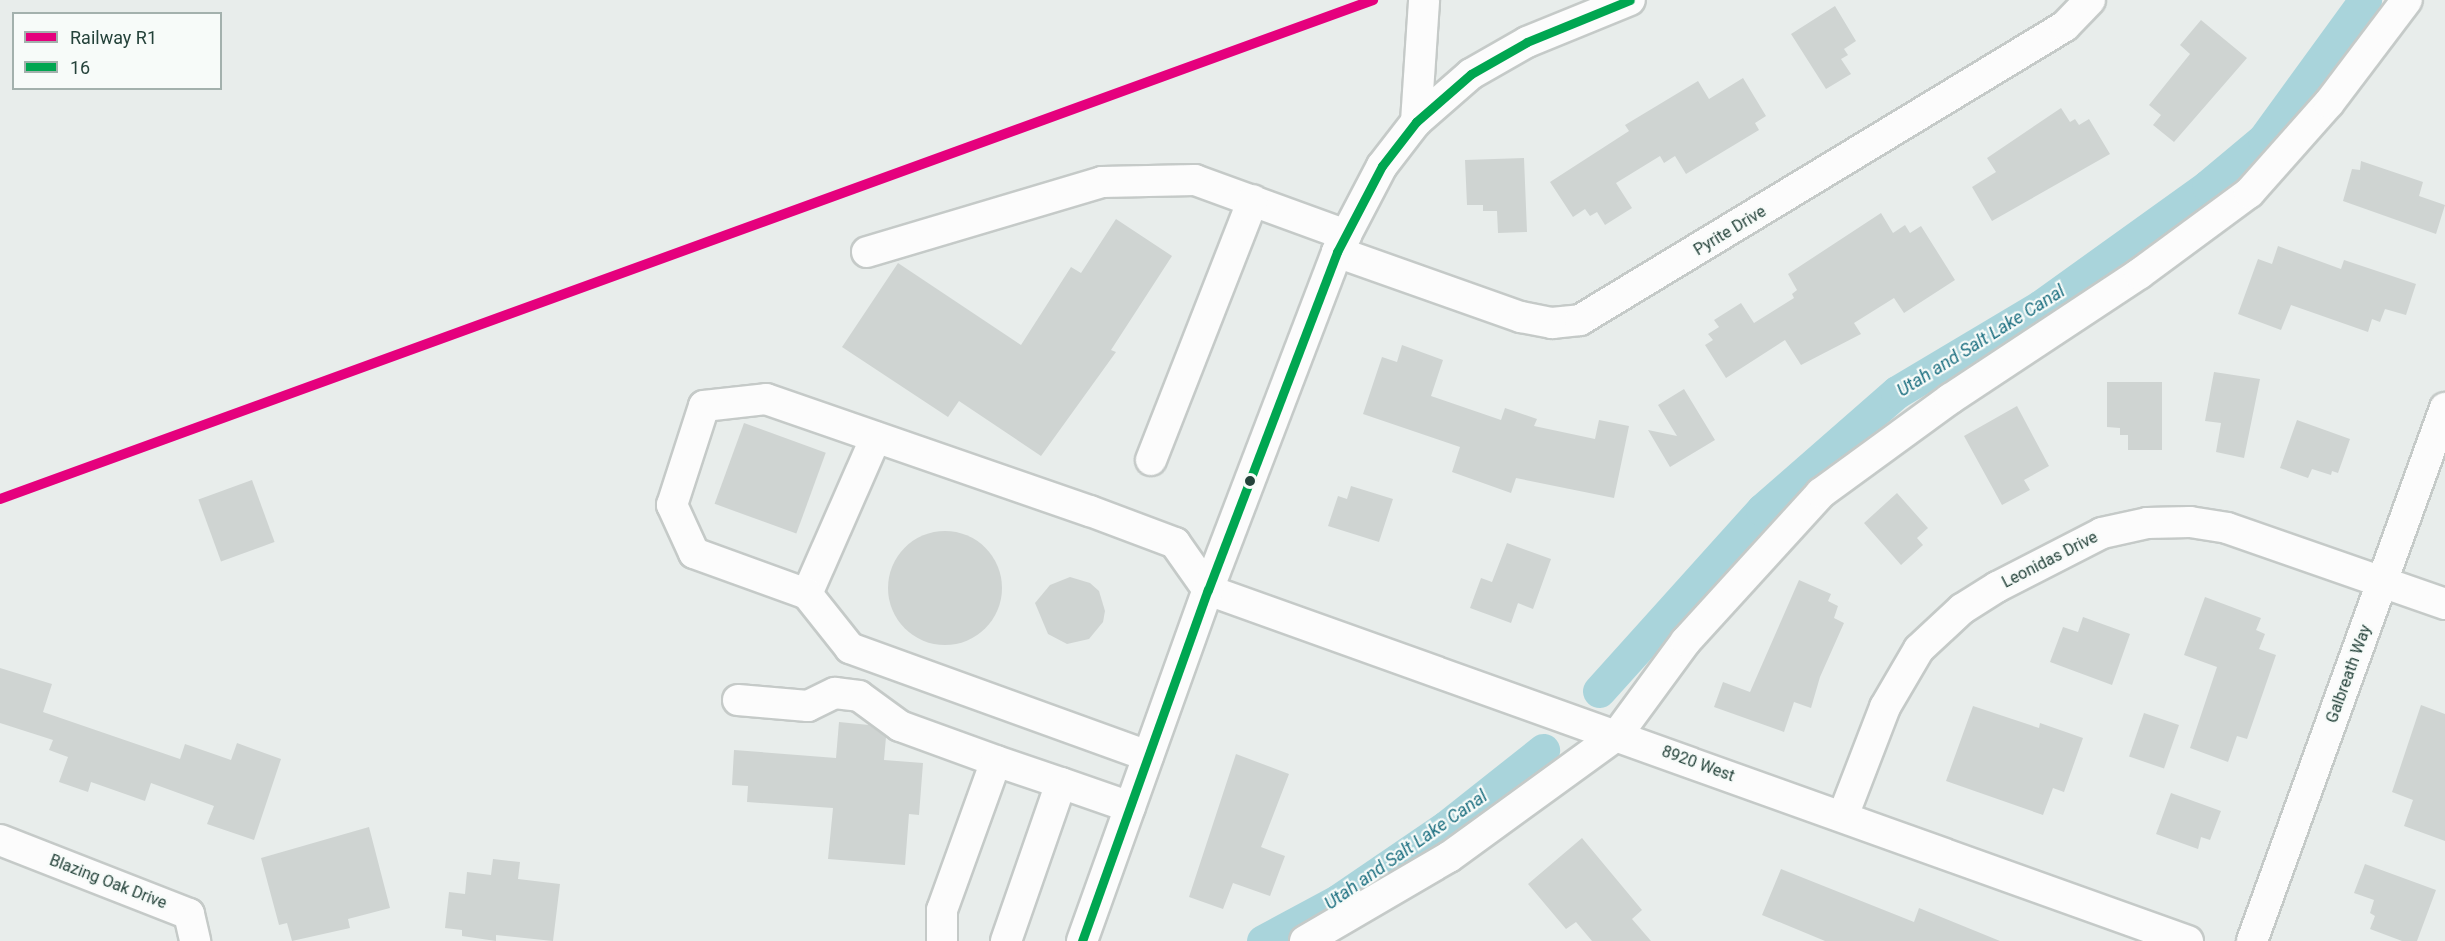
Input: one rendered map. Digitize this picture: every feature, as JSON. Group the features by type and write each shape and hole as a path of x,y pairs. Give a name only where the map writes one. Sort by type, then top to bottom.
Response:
{"street":[{"path":"1416,122 1424,0"},
{"path":"1082,941 1208,590 1342,243 1382,166 1416,122 1471,74 1527,42 1630,0"},
{"name":"Pyrite Drive","path":"867,252 1102,182 1195,180 1253,200 1342,243 1521,316 1552,323 1580,320 2065,26 2090,0"},
{"path":"1305,941 1449,857 1604,731 1821,493 1950,399 2139,274 2249,193 2329,103 2407,0"},
{"path":"1151,460 1253,200"},
{"path":"1148,756 850,648 807,594 694,553 672,505 704,406 766,399 1175,543 1208,590"},
{"name":"Galbreath Way","path":"2252,941 2445,408"},
{"path":"807,594 876,436"},
{"name":"Leonidas Drive","path":"1843,816 1885,707 1919,649 1954,615 1997,586 2102,533 2147,523 2190,522 2228,528 2445,604"},
{"name":"8920 West","path":"1208,590 2188,941"},
{"path":"738,700 808,706 836,693 859,696 900,726 1130,807"},
{"path":"942,941 942,910 996,761"},
{"path":"1005,941 1061,783"},
{"name":"Blazing Oak Drive","path":"0,840 189,914 195,941"}],"building":[{"path":"1835,6 1856,41 1844,49 1848,55 1841,59 1851,74 1826,89 1791,34"},
{"path":"2201,20 2247,58 2174,142 2153,125 2161,115 2149,105 2190,54 2180,45"},
{"path":"1743,78 1766,116 1755,123 1759,130 1686,174 1675,156 1664,163 1660,156 1616,183 1632,208 1605,225 1597,212 1590,216 1585,209 1573,217 1550,182 1629,131 1625,125 1698,81 1709,99"},
{"path":"2061,108 2070,122 2075,119 2079,125 2089,119 2110,154 1992,221 1972,187 1996,172 1987,158"},
{"path":"1524,158 1527,232 1498,233 1497,211 1483,211 1483,205 1467,205 1465,160"},
{"path":"2361,161 2423,182 2419,196 2445,205 2436,234 2343,201 2352,169 2360,170"},
{"path":"1881,213 1893,233 1905,225 1910,233 1921,226 1955,280 1904,313 1894,298 1854,323 1861,334 1801,365 1785,340 1726,378 1705,345 1713,340 1708,334 1719,327 1714,320 1741,303 1754,323 1794,298 1792,294 1797,290 1788,274"},
{"path":"1116,219 1172,256 1111,350 1116,352 1041,456 959,401 948,417 842,347 898,263 1021,345 1071,267 1081,273"},
{"path":"2278,246 2341,269 2344,260 2416,284 2406,315 2385,309 2380,322 2372,319 2368,332 2291,305 2281,330 2238,314 2258,259 2272,264"},
{"path":"1402,345 1443,360 1431,396 1501,420 1505,408 1537,419 1534,426 1595,439 1599,420 1629,426 1614,498 1516,478 1511,493 1452,472 1460,447 1363,414 1382,357 1397,362"},
{"path":"2214,372 2260,379 2244,458 2216,452 2221,423 2205,421"},
{"path":"2107,382 2162,382 2162,450 2128,450 2128,435 2120,435 2120,428 2107,427"},
{"path":"1684,389 1715,440 1670,467 1648,430 1677,436 1658,405"},
{"path":"2017,406 2049,466 2024,480 2030,490 2002,505 1964,436"},
{"path":"2297,420 2350,439 2338,473 2332,471 2331,475 2312,469 2308,478 2280,468"},
{"path":"744,423 826,453 796,534 715,504"},
{"path":"252,480 275,542 221,562 198,499"},
{"path":"1351,486 1393,499 1379,542 1328,526 1338,496 1347,499"},
{"path":"1897,493 1928,528 1917,538 1923,545 1901,565 1864,523"},
{"path":"945,531 967,535 977,540 993,556 998,566 1002,588 998,610 993,620 977,636 967,641 945,645 923,641 913,636 897,620 892,610 888,588 892,566 897,556 913,540 923,535"},
{"path":"1507,543 1551,559 1533,609 1518,603 1511,623 1470,608 1481,578 1492,582"},
{"path":"1070,577 1090,583 1099,591 1105,611 1103,622 1089,639 1067,644 1048,634 1035,603 1050,585"},
{"path":"1799,580 1831,594 1828,601 1838,606 1834,618 1844,623 1820,677 1811,708 1794,702 1784,732 1714,707 1723,682 1750,692"},
{"path":"2205,597 2261,618 2256,630 2265,634 2259,649 2276,655 2247,739 2237,736 2228,762 2190,748 2217,667 2184,655"},
{"path":"2083,617 2130,634 2112,685 2050,662 2063,627 2078,632"},
{"path":"0,668 52,684 43,712 180,759 185,744 231,760 237,743 281,759 254,840 207,824 214,806 151,783 145,801 91,782 88,792 59,782 68,757 49,750 53,740 0,723"},
{"path":"2421,705 2445,714 2445,841 2404,826 2413,800 2392,792"},
{"path":"1973,706 2039,728 2040,723 2083,738 2064,792 2053,788 2043,815 1946,781"},
{"path":"2144,713 2179,725 2164,769 2129,756"},
{"path":"839,722 869,725 886,737 884,760 923,763 919,815 909,814 905,865 828,859 833,808 747,802 748,786 732,785 734,750 836,758"},
{"path":"1236,754 1289,774 1261,847 1285,856 1270,896 1233,883 1223,909 1189,897"},
{"path":"2171,793 2221,811 2210,840 2201,837 2198,849 2156,834"},
{"path":"369,827 390,908 348,919 350,928 292,941 287,923 279,925 261,858"},
{"path":"1582,838 1642,910 1632,919 1651,941 1592,941 1576,922 1566,929 1528,884"},
{"path":"493,859 520,862 518,879 560,884 553,941 496,935 496,941 462,936 462,930 445,928 449,892 465,894 467,872 491,875"},
{"path":"2365,864 2436,890 2417,941 2402,941 2370,929 2375,916 2370,913 2374,900 2354,893"},
{"path":"1781,869 1914,922 1919,908 2000,941 1825,941 1762,915"}],"waterway":[{"name":"Utah and Salt Lake Canal","path":"1599,691 1762,510 1897,392 2041,306 2208,186 2264,139 2365,0"},
{"name":"Utah and Salt Lake Canal","path":"1263,941 1339,900 1446,827 1543,750"}],"rail line":[{"name":"R1","path":"0,499 1373,0"}],"transit line":[{"name":"16","path":"1082,941 1208,590 1337,252 1382,166 1416,122 1471,74 1527,42 1630,0"}]}
